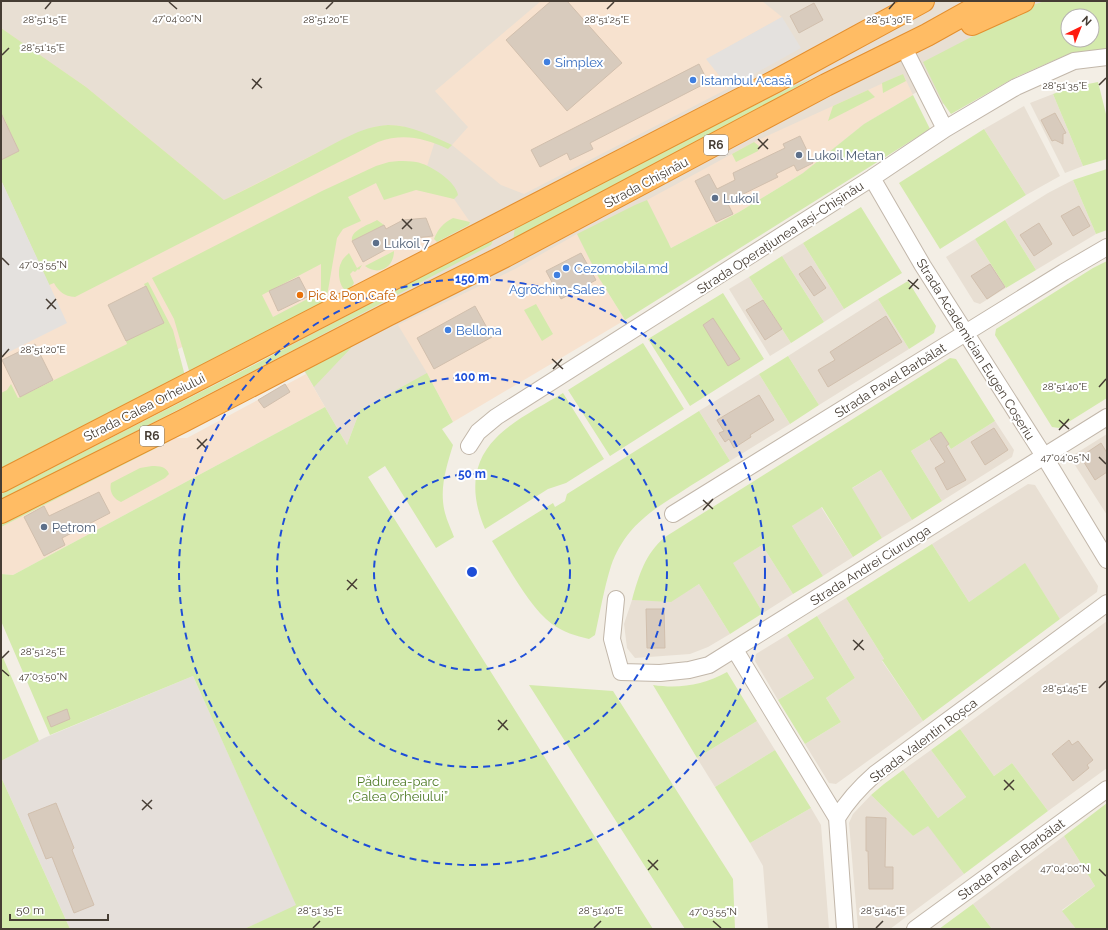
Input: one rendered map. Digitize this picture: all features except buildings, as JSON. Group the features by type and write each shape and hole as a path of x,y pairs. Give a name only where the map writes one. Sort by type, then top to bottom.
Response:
{"highway":[{"name":"R6","path":"503,221 776,80 923,1"},
{"name":"Strada Chișinău","path":"1,512 386,315 505,256 826,85 927,34 988,1"},
{"path":"927,34 958,30 1023,1"},
{"path":"503,221 505,256"},
{"name":"Strada Calea Orheiului","path":"1,480 503,221"}],"street":[{"path":"903,46 945,129"},
{"name":"Strada Operațiunea Iași-Chișinău","path":"468,446 478,432 496,417 872,178 945,129 1016,87 1074,61 1107,57"},
{"name":"Strada Academician Eugen Coșeriu","path":"872,178 923,266 1044,456 1107,560"},
{"name":"Strada Pavel Barbălat","path":"673,514 1064,272 1107,247"},
{"name":"Strada Andrei Ciurunga","path":"616,599 612,639 621,672 660,674 690,670 709,665 1107,417"},
{"name":"Strada Valentin Roșca","path":"836,818 857,789 875,774 1107,603"},
{"path":"735,650 836,818 845,929"},
{"name":"Strada Pavel Barbălat","path":"915,929 1107,789"}],"shaded area":[{"path":"1,1 1107,1 1078,8 1060,8 1060,12 1044,16 1018,57 936,108 920,90 864,124 803,173 360,410 347,445 266,305 1,437"},
{"name":"Simplex","path":"541,1 762,1 782,17 707,59 729,88 524,194 501,185 452,145 468,127 435,91"},
{"path":"782,17 801,48 729,88 706,59"},
{"path":"1,28 86,87 224,200 350,136 374,127 388,125 402,126 436,138 421,185 454,199 470,222 469,225 326,302 328,288 273,317 266,305 1,437"},
{"path":"903,74 913,95 864,124 803,173 739,212 671,248 647,200 754,142"},
{"path":"1053,94 1083,166 1065,173 1030,103"},
{"path":"1024,106 1060,176 1026,195 984,129"},
{"path":"1,180 67,323 1,356"},
{"path":"1073,180 1096,234 1036,270 1005,220 1048,193"},
{"path":"577,234 599,278 625,320 453,422 427,373 398,325 515,269"},
{"path":"975,239 1006,288 980,304 974,302 946,257"},
{"path":"803,243 844,309 824,322 782,256"},
{"path":"749,277 791,343 770,356 729,289"},
{"path":"878,299 909,349 819,405 788,356"},
{"path":"306,374 325,407 13,575 1,574 1,523 168,438 187,438"},
{"path":"759,374 790,424 730,461 699,411"},
{"path":"995,421 1014,450 1012,457 942,501 911,451 940,433 951,449"},
{"path":"1107,434 1107,515 1073,462 1075,454"},
{"path":"881,470 912,520 882,538 851,489"},
{"path":"1028,484 1035,485 1098,586 1097,592 1060,619 1025,564 969,602 932,544"},
{"path":"821,507 853,557 823,576 792,526"},
{"path":"762,545 793,594 763,613 732,563"},
{"path":"699,584 730,634 708,647 690,654 635,658 627,648 624,624 632,600 671,601"},
{"path":"846,598 884,659 882,661 923,721 836,784 829,783 805,744 841,722 826,698 855,678 817,616"},
{"path":"1107,621 1107,768 1048,811 1012,763 994,776 960,729"},
{"path":"787,635 814,678 778,700 755,661 756,654"},
{"path":"193,676 297,906 244,929 70,929 1,777 1,761 44,738"},
{"path":"757,721 775,750 715,787 697,758"},
{"path":"931,750 966,797 938,818 903,770"},
{"path":"871,795 913,836 928,825 964,874 890,929 858,929 849,823 853,814"},
{"path":"811,808 821,825 829,929 768,929 763,866 750,843"},
{"path":"1064,836 1095,886 1062,910 1076,929 992,929 973,904"}],"green space":[{"path":"1045,1 1107,1 1107,53 1088,52 1064,56 1014,78 951,114 943,103 923,62 1033,5"},
{"path":"1,28 86,87 224,200 348,136 378,126 397,125 405,127 452,145 448,149 430,142 405,137 387,139 378,142 75,297 68,296 60,291 54,283 49,285 1,180 1,160 19,151 3,116 1,117"},
{"path":"903,74 906,81 883,93 882,83"},
{"path":"813,77 720,132 513,242 515,226 641,160"},
{"path":"1098,82 1107,118 1107,159 1083,166 1053,94 1073,87"},
{"path":"868,90 875,97 828,121 833,106"},
{"path":"913,95 930,129 625,320 599,278 577,234 647,200 671,248 739,212 803,173 864,124"},
{"path":"984,129 1026,195 940,249 899,183"},
{"path":"754,142 759,146 758,151 736,162 732,154"},
{"path":"412,161 428,166 447,179 452,184 458,195 454,199 416,190 384,200 376,183 348,197 361,221 343,229 337,238 326,302 190,374 174,319 152,278 322,191 376,166 389,162","holes":["321,264 321,292 273,317 262,295"]},
{"path":"1107,169 1107,230 1096,234 1073,180"},
{"path":"861,207 902,273 844,309 803,243"},
{"path":"453,218 470,222 469,225 437,242 434,239 439,229"},
{"path":"377,220 384,225 352,241 352,237 357,231"},
{"path":"1005,220 1036,270 1006,288 975,239"},
{"path":"494,238 491,245 280,357 1,501 1,494 269,357"},
{"path":"394,251 391,262 384,269 375,270 365,266"},
{"path":"349,253 357,268 362,265 359,270 358,269 355,272 353,271 350,274 354,283 346,290 341,285 339,268 344,258"},
{"path":"782,256 824,322 791,343 749,277"},
{"path":"1107,261 1107,398 1059,428 1052,427 995,335 996,329 1093,268"},
{"path":"908,281 936,326 934,333 909,349 878,299"},
{"path":"148,282 173,330 185,376 1,471 1,393 7,390 11,384 18,398 127,344 126,341 163,323 144,284"},
{"path":"723,293 764,359 690,406 648,339"},
{"path":"536,304 553,334 542,341 524,310"},
{"path":"352,343 351,348 314,387 303,368"},
{"path":"643,343 684,409 610,456 568,390"},
{"path":"788,356 819,405 790,424 759,374"},
{"path":"950,358 956,359 995,421 951,449 940,433 911,451 942,501 912,520 881,470 852,488 882,538 853,557 822,507 792,526 823,576 793,594 762,545 733,563 763,613 730,634 699,584 671,602 632,600 640,574 652,550 665,537"},
{"name":"Pădurea-parc „Calea Orheiului”","path":"427,373 453,422 442,429 453,445 444,479 443,504 454,537 436,548 385,466 368,477 653,929 244,929 296,905 193,676 50,735 1,621 1,574 13,575 325,407 347,445 360,410"},
{"path":"563,393 604,459 566,483 548,489 485,529 480,517 475,493 477,470 487,448 503,431 519,419"},
{"path":"699,411 730,461 656,508 630,532 616,553 611,566 595,635 589,639 584,638 556,627 543,617 527,597 492,541 553,503 555,507 565,501 567,494"},
{"path":"168,438 170,441 1,527 1,523"},
{"path":"160,466 166,469 169,474 165,478 121,502 114,497 112,494 111,483 140,468"},
{"path":"932,544 969,602 1025,563 1060,619 923,721 882,660 884,659 846,598"},
{"path":"817,616 855,678 826,698 841,722 805,744 778,700 814,678 787,635"},
{"path":"1,653 39,741 1,761"},
{"path":"727,672 757,721 697,758 653,685 691,685 709,680"},
{"path":"529,685 613,691 733,879 735,929 685,929"},
{"path":"960,729 994,776 1012,763 1048,811 964,874 928,826 913,836 871,795 903,770 938,818 966,797 931,750"},
{"path":"775,750 811,808 750,843 715,787"},
{"path":"1,777 70,929 1,929"},
{"path":"1107,803 1107,929 1076,929 1062,911 1095,886 1064,836"},
{"path":"973,904 992,929 939,929"}],"place":[{"name":"Simplex","path":"547,62"},
{"name":"Istambul Acasă","path":"693,80"},
{"name":"Lukoil Metan","path":"799,155"},
{"name":"Lukoil","path":"715,198"},
{"name":"Lukoil 7","path":"376,243"},
{"name":"Cezomobila.md","path":"566,268"},
{"name":"Agrochim-Sales","path":"557,275"},
{"name":"Pic & Pon Café","path":"300,295"},
{"name":"Bellona","path":"448,330"},
{"name":"Petrom","path":"44,527"}]}
